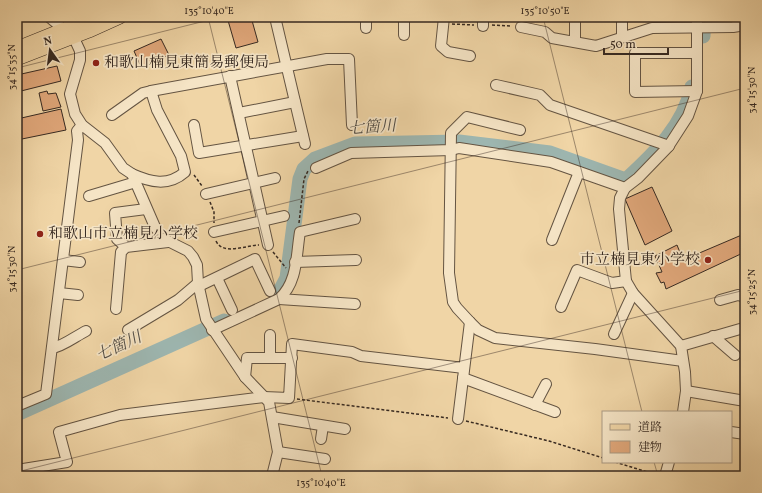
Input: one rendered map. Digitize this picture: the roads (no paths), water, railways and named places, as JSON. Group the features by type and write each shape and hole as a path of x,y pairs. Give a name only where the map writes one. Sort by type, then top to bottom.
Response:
{"main road":[{"path":"17,59 69,34 94,17"},
{"path":"17,48 69,34 120,17"}],"street":[{"path":"49,17 69,34 80,51 80,60 70,94 75,114 82,125 105,143 123,168 134,178 155,227 168,242 188,251 193,257 197,265 199,285 210,327 245,377 268,402 278,452 272,476"},
{"path":"194,125 199,153 304,140 275,17"},
{"path":"366,17 366,28"},
{"path":"404,17 404,35"},
{"path":"444,17 441,46 448,52 470,56"},
{"path":"575,17 575,42"},
{"path":"622,17 622,37"},
{"path":"521,27 545,32 552,38 596,46 652,28 701,25 745,25"},
{"path":"683,411 686,392 681,346 633,293 626,281 619,209 620,198 625,188 638,178 688,116 692,91 693,53 701,25"},
{"path":"692,91 635,92 635,53 693,53"},
{"path":"112,115 143,93 151,90 286,66 327,60 349,60 352,124"},
{"path":"230,76 268,245"},
{"path":"496,85 540,95 550,105 665,144"},
{"path":"89,196 134,178 156,183 165,181 185,172 181,156 157,110 151,90"},
{"path":"239,113 295,102"},
{"path":"520,130 467,117 452,133 449,273 453,302 456,308 478,330 494,338 595,349 683,361"},
{"path":"17,406 46,394 78,140 77,131 82,125"},
{"path":"313,168 351,154 451,145 459,148 551,162 625,188"},
{"path":"552,240 579,172"},
{"path":"206,194 275,178"},
{"path":"146,209 116,213 117,239 126,246 168,242"},
{"path":"214,232 284,216"},
{"path":"279,298 292,282 300,232 355,219"},
{"path":"116,309 121,252 126,246"},
{"path":"128,330 178,300 199,285 217,278 255,259 270,292"},
{"path":"63,260 80,262"},
{"path":"296,262 356,260"},
{"path":"561,307 577,270 612,283 626,281"},
{"path":"217,278 232,310"},
{"path":"614,334 633,293"},
{"path":"59,294 78,295"},
{"path":"720,300 738,295 745,297"},
{"path":"210,327 279,298 355,304"},
{"path":"458,419 470,322"},
{"path":"681,346 740,329 745,330"},
{"path":"52,348 59,347 67,340 86,331"},
{"path":"270,335 270,358"},
{"path":"714,336 735,355"},
{"path":"17,470 67,462 60,432 106,418 264,397 290,398 292,344 352,352 361,356 464,373 535,405 555,412"},
{"path":"245,377 247,358 292,358"},
{"path":"535,405 546,384"},
{"path":"686,392 745,401"},
{"path":"272,417 345,429"},
{"path":"321,439 323,426"},
{"path":"732,432 745,434"},
{"path":"278,452 325,459"},
{"path":"665,476 670,463"}],"waterway":[{"name":"七箇川","path":"703,36 704,17"},
{"name":"七箇川","path":"279,293 287,278 300,179 304,169 315,159 355,144 459,142 550,153 623,179 627,179 658,149 667,138 682,114 692,87"},
{"name":"七箇川","path":"17,414 224,321"}],"place":[{"name":"和歌山楠見東簡易郵便局","path":"96,63"},
{"name":"和歌山市立楠見小学校","path":"40,234"},
{"name":"市立楠見東小学校","path":"708,260"}]}
